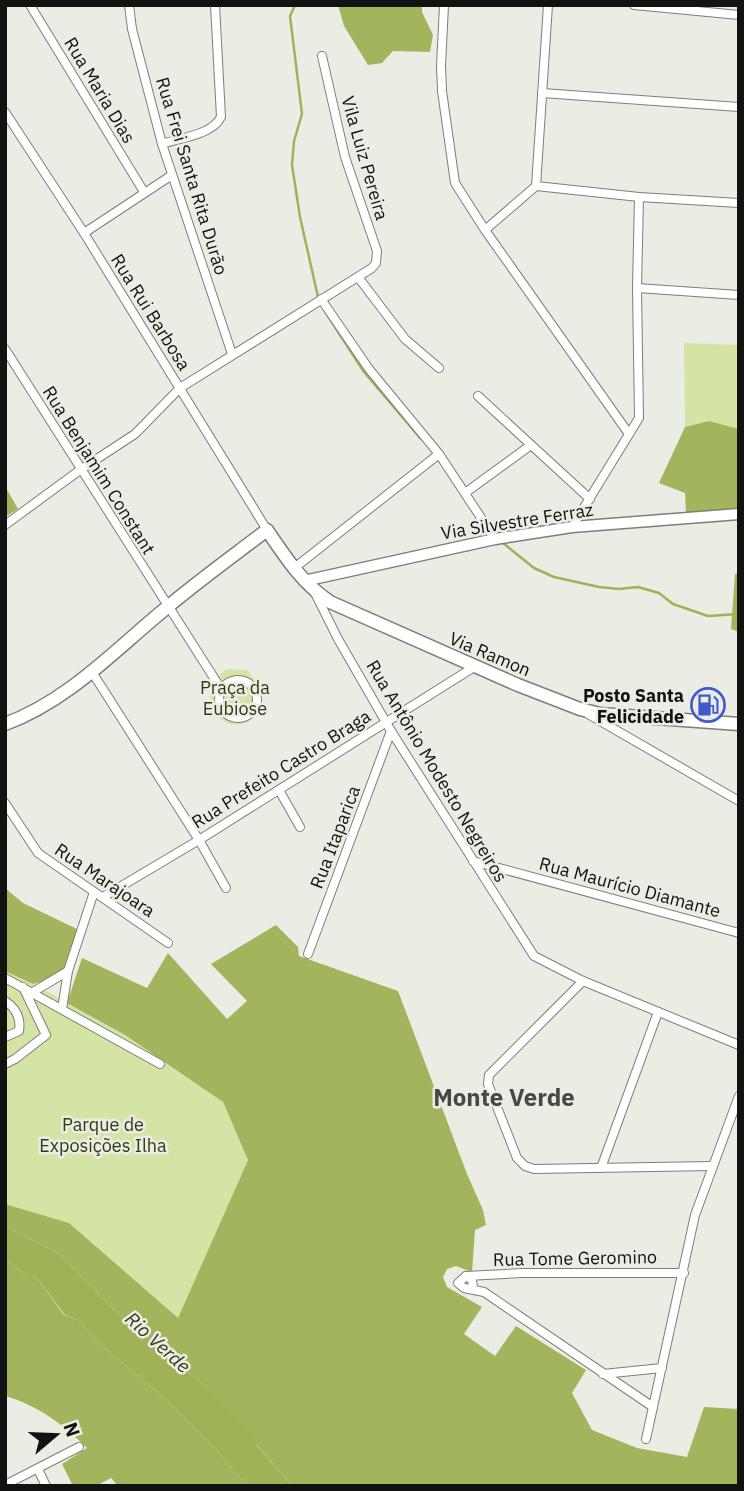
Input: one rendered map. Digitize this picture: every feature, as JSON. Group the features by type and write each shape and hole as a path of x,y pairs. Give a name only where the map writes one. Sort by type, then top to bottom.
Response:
{"main road":[{"name":"Via Ramon","path":"267,530 293,569 315,591 354,613 474,667 580,709 617,715 739,724"},
{"path":"5,724 50,702 92,672 167,607 267,530"}],"street":[{"name":"Rua Maria Dias","path":"30,5 144,192"},
{"name":"Rua Frei Santa Rita Durão","path":"129,5 132,29 162,144 232,354"},
{"path":"162,144 208,130 215,126 220,117 215,5"},
{"path":"444,5 442,79 455,183 629,435"},
{"path":"485,230 536,186 548,5"},
{"path":"634,5 739,15"},
{"name":"Vila Luiz Pereira","path":"322,56 345,157 377,251 376,262 372,268 358,277"},
{"path":"542,93 739,107"},
{"name":"Rua Rui Barbosa","path":"5,112 84,233 267,530"},
{"path":"84,233 172,175"},
{"path":"536,186 639,197 739,203"},
{"path":"572,527 639,418 639,197"},
{"path":"5,525 135,434 180,388 358,277 405,339 439,368"},
{"path":"637,288 739,295"},
{"path":"321,299 369,369 439,454 495,539"},
{"name":"Rua Benjamim Constant","path":"5,349 221,689"},
{"path":"478,396 590,499"},
{"path":"465,493 531,445"},
{"path":"293,569 439,454"},
{"name":"Via Silvestre Ferraz","path":"304,581 495,539 572,527 739,514"},
{"name":"Rua Antônio Modesto Negreiros","path":"315,591 338,639 391,731 530,951 541,961 583,981"},
{"name":"Rua Prefeito Castro Braga","path":"103,897 199,840 474,667"},
{"path":"92,672 199,840 226,888"},
{"path":"238,679 248,682 255,689 258,699 255,709 248,716 238,719 228,716 221,709 218,699 221,689 228,682 238,679"},
{"path":"580,709 739,801"},
{"name":"Rua Itaparica","path":"308,954 391,731"},
{"path":"279,790 300,827"},
{"name":"Rua Marajoara","path":"5,803 38,853 169,943"},
{"name":"Rua Maurício Diamante","path":"473,861 739,933"},
{"path":"62,1009 68,971 94,892"},
{"path":"33,992 68,971"},
{"path":"5,978 160,1064"},
{"path":"712,1166 534,1169 525,1166 517,1158 488,1084 492,1070 583,981 739,1045"},
{"path":"5,1063 15,1059 46,1035 23,987"},
{"path":"5,1001 13,1006 20,1025 19,1031 5,1037"},
{"path":"601,1168 658,1012"},
{"path":"646,1439 695,1215 739,1096"},
{"name":"Rua Tome Geromino","path":"603,1374 484,1292 464,1288 458,1283 466,1276 684,1273"},
{"path":"603,1374 662,1368"},
{"path":"603,1374 653,1407"},
{"path":"5,1485 79,1447"},
{"path":"38,1469 46,1486"}],"green space":[{"path":"684,343 739,345 739,429 709,421 685,427"},
{"name":"Praça da Eubiose","path":"226,669 247,670 262,690 258,710 248,721 236,725 224,722 214,713 210,701 213,686"},
{"name":"Parque de Exposições Ilha","path":"5,971 16,974 125,1035 223,1102 248,1160 178,1319 69,1223 5,1204"}],"shaded area":[{"path":"338,5 422,5 422,12 433,35 430,52 393,51 382,63 368,65 344,26"},
{"path":"709,421 739,429 739,510 686,513 685,493 659,483 685,427"},
{"path":"5,486 18,509 5,517"},
{"path":"739,573 739,632 731,629 735,574"},
{"path":"5,888 23,903 77,929 65,970 51,979 33,984 5,971"},
{"path":"276,925 298,947 299,956 398,991 483,1210 486,1225 475,1230 472,1272 456,1266 447,1269 443,1277 447,1287 482,1307 464,1334 495,1356 516,1326 586,1370 572,1393 592,1430 637,1448 687,1457 704,1407 739,1409 739,1486 292,1486 207,1388 114,1310 58,1253 5,1226 5,1204 69,1223 178,1318 248,1160 223,1102 125,1035 67,1003 82,958 147,988 168,953 227,1019 247,1001 211,964"},
{"path":"5,1226 58,1253 114,1310 207,1388 256,1437 256,1445 292,1486 247,1486 217,1450 167,1400 100,1344 79,1320 65,1315 37,1278 23,1273 5,1258"},
{"path":"5,1258 23,1273 37,1278 64,1315 79,1320 100,1344 167,1400 217,1450 247,1486 118,1486 111,1478 96,1486 73,1486 62,1464 87,1448 49,1417 28,1404 5,1396"}],"waterway":[{"path":"295,5 290,16 302,114 294,141 292,165 300,217 318,297"},
{"path":"324,310 364,372 421,439"},
{"path":"503,543 534,568 554,577 599,587 638,587 659,593 673,604 708,616 739,614"}],"place":[{"name":"Posto Santa Felicidade","path":"708,705"}],"district":[{"name":"Monte Verde","path":"504,1097"}],"water label":[{"name":"Rio Verde","path":"158,1342"}]}
